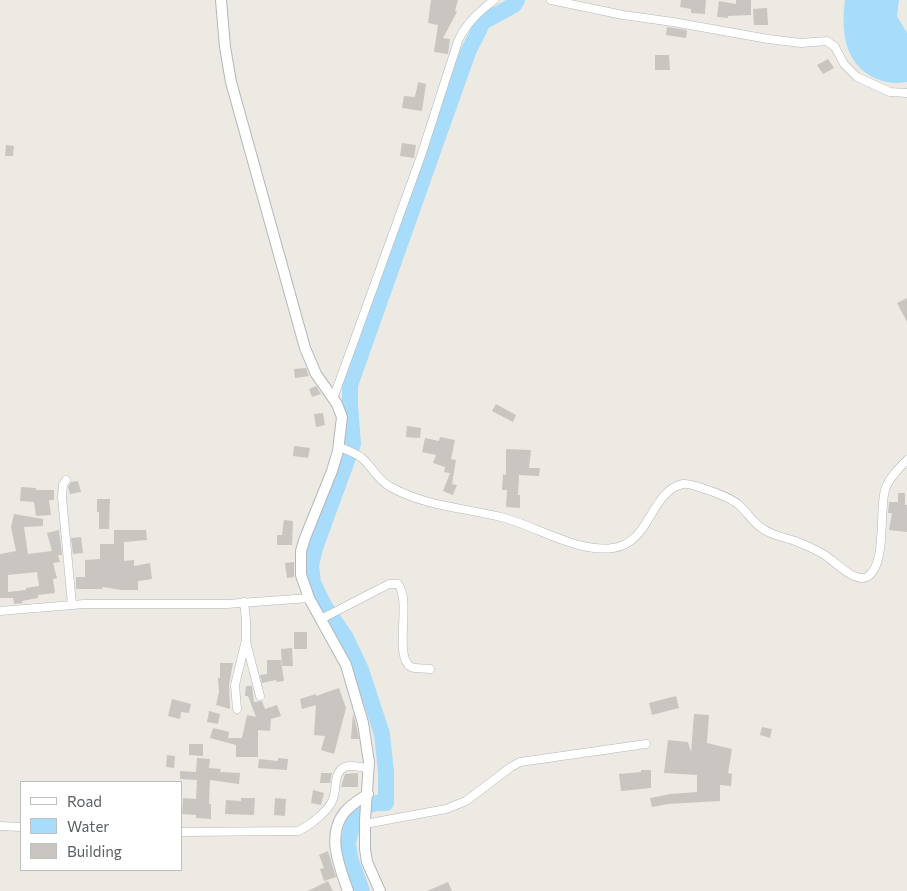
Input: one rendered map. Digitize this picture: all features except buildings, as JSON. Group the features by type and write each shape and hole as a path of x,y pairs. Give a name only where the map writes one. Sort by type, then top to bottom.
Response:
{"street":[{"path":"221,0 225,47 231,82 295,315 311,363 321,382 334,398 342,417 342,448 301,550 301,575 309,598 323,618 346,665 358,703 366,739 369,768 365,818 367,862 380,891"},
{"path":"334,398 421,156 458,41 463,29 475,15 494,0"},
{"path":"551,0 622,15 768,39 801,43 827,42 836,47 844,64 856,77 890,92 907,93"},
{"path":"342,448 362,458 387,485 411,496 503,518 574,544 602,549 614,548 634,539 642,531 664,496 684,484 691,485 728,498 738,504 755,524 763,529 775,536 814,549 859,578 872,573 876,566 882,532 882,504 885,489 907,460"},
{"path":"66,480 63,484 62,497 72,604"},
{"path":"323,618 390,584 398,584 401,589 403,602 405,660 413,668 430,669"},
{"path":"0,612 72,604 244,602 309,598"},
{"path":"236,709 235,685 246,640 244,602"},
{"path":"246,640 260,696"},
{"path":"365,818 446,809 458,805 520,762 646,744"},
{"path":"182,832 298,830 311,823 332,801 337,778 343,767 369,768"},
{"path":"348,891 338,863 336,830 342,815 352,804 368,794"},
{"path":"0,826 20,827"}],"water":[{"path":"845,0 899,0 897,16 907,33 907,82 895,83 877,79 866,73 851,56 845,35"}],"waterway":[{"path":"362,891 350,858 348,842 357,808 377,803 386,803 386,772 382,734 361,670 346,638 325,607 313,583 311,565 315,548 353,444 350,385 468,52 483,22 514,5 517,0"}]}
